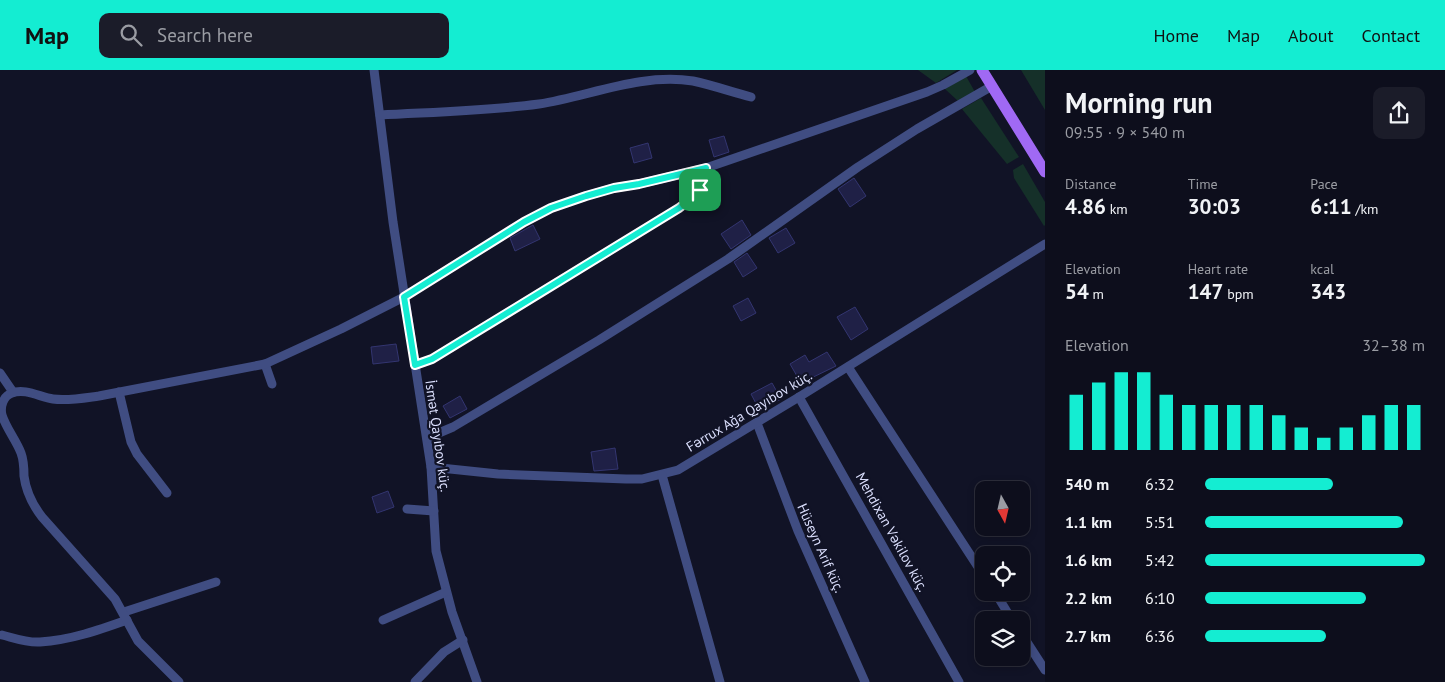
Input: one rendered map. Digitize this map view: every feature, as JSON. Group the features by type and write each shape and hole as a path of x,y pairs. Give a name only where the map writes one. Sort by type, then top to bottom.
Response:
{"main road":[{"path":"982,70 1045,172"}],"street":[{"name":"İsmət Qayıbov küç.","path":"374,70 393,222 431,467 436,551 446,592 477,682"},
{"path":"178,682 138,642 115,599 33,506 28,495 21,453 2,415 2,405 6,396 13,392 22,391 53,399 71,399 119,392 265,364 404,297 524,222 551,208 614,188 706,168 927,92 970,70"},
{"path":"380,115 512,107 542,103 624,84 662,80 692,81 751,98"},
{"path":"427,438 453,427 607,335 728,258 858,167 917,129 992,86"},
{"path":"415,365 432,359 679,208 693,198 700,190 706,168"},
{"name":"Fərrux Ağa Qayıbov küç.","path":"431,467 498,474 626,479 642,479 678,470 1045,244"},
{"path":"265,364 272,384"},
{"path":"848,367 975,562"},
{"path":"0,373 13,392"},
{"path":"119,392 131,442 137,454 168,493"},
{"name":"Mehdixan Vəkilov küç.","path":"799,397 959,682"},
{"name":"Hüseyn Arif küç.","path":"757,423 798,531 866,682"},
{"path":"662,475 720,682"},
{"path":"407,509 434,511"},
{"path":"2,635 25,641 39,642 86,634 125,616 216,582"},
{"path":"383,620 446,592"},
{"path":"415,682 444,652 462,640"},
{"path":"1030,648 1045,670"}],"green space":[{"path":"918,70 957,70 936,83"},
{"path":"1021,70 1045,70 1045,110"},
{"path":"966,76 975,92 958,101 945,89"},
{"path":"981,98 1019,157 1007,164 962,109"},
{"path":"1023,164 1045,202 1044,226 1014,178 1013,170"}],"building":[{"path":"724,136 729,152 714,157 709,140"},
{"path":"648,143 652,158 634,163 630,148"},
{"path":"854,178 866,196 850,207 838,189"},
{"path":"742,220 751,235 731,249 721,234"},
{"path":"533,225 540,239 515,251 510,238"},
{"path":"786,228 795,243 778,253 769,238"},
{"path":"747,253 757,268 743,277 734,262"},
{"path":"748,298 756,313 741,321 733,306"},
{"path":"855,307 868,329 851,340 837,317"},
{"path":"396,344 399,361 373,364 371,347"},
{"path":"827,352 836,366 801,383 790,364 805,355 809,362"},
{"path":"772,383 781,399 760,411 751,394"},
{"path":"460,396 467,409 450,418 443,406"},
{"path":"615,448 618,469 594,471 591,452"},
{"path":"388,491 394,507 377,513 372,497"}],"route":[{"path":"706,168 700,190 693,198 679,208 432,359 415,365 404,297 524,222 551,208 586,196 706,168"}]}
